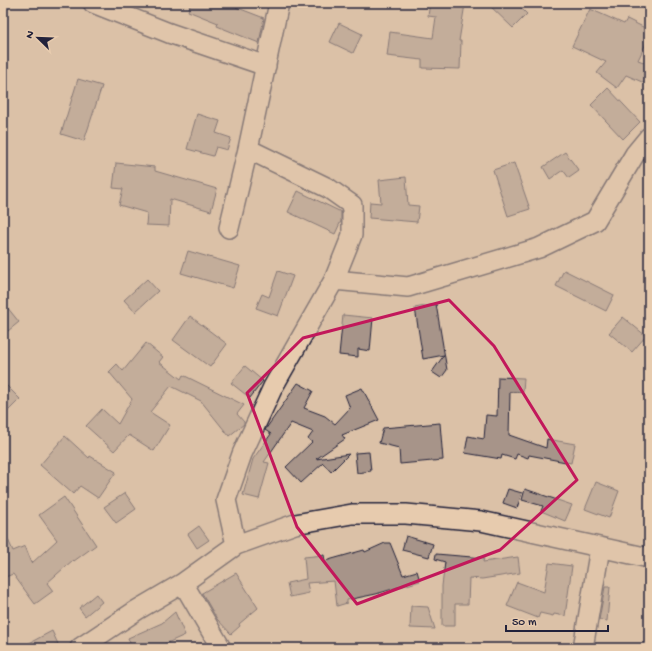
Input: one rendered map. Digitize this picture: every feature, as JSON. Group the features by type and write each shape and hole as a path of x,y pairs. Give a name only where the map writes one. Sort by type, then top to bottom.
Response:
{"street":[{"path":"93,3 169,33 266,66"},
{"path":"229,228 248,149 279,3"},
{"path":"334,280 408,287 539,248 595,221 635,154 648,140"},
{"path":"236,545 226,500 242,454 273,387 334,280 352,235 352,205 328,188 248,149"},
{"path":"80,648 137,610 183,583 236,545 295,524 352,514 406,514 481,521 649,558"},
{"path":"583,648 600,548"},
{"path":"183,583 221,648"}],"highlighted area":[{"path":"449,300 494,346 577,480 500,550 357,604 297,527 247,393 303,338"}],"building":[{"path":"191,3 225,3 264,18 259,43 217,26 218,23 188,11"},
{"path":"430,3 465,4 459,41 461,41 460,69 422,68 422,60 387,56 390,32 433,38 436,17 428,16"},
{"path":"487,3 516,3 527,14 513,28"},
{"path":"590,9 624,24 627,19 649,30 649,37 638,60 649,64 649,85 626,75 617,88 597,73 606,62 572,46"},
{"path":"339,23 362,34 353,53 330,42"},
{"path":"78,79 102,86 84,141 61,134"},
{"path":"608,88 640,122 623,139 591,105"},
{"path":"197,114 220,121 216,133 231,138 227,150 216,147 213,156 187,149"},
{"path":"565,152 579,171 569,178 563,170 550,179 543,167"},
{"path":"116,163 155,167 155,171 217,189 211,211 170,199 169,226 146,225 147,213 119,205 123,189 113,188"},
{"path":"514,163 530,209 508,216 493,170"},
{"path":"406,177 408,205 419,206 417,222 369,218 370,202 381,203 379,180"},
{"path":"298,191 341,212 341,221 335,234 288,212"},
{"path":"188,251 240,266 233,288 181,273"},
{"path":"564,270 614,295 606,311 556,286"},
{"path":"278,271 293,276 278,316 256,308 262,294 269,297"},
{"path":"147,279 158,291 135,312 124,300"},
{"path":"3,302 19,322 3,335"},
{"path":"436,304 447,370 441,378 432,372 444,355 423,359 415,308"},
{"path":"343,315 373,318 370,351 358,349 358,357 339,355"},
{"path":"190,316 227,344 210,367 173,340"},
{"path":"623,317 646,336 632,352 609,333"},
{"path":"146,343 163,357 159,362 181,379 183,375 244,405 237,414 244,424 229,436 201,401 171,386 150,412 170,425 154,451 129,435 114,451 86,426 102,409 118,424 132,399 109,372 117,364 123,371"},
{"path":"245,366 263,381 250,398 231,383"},
{"path":"498,377 524,378 523,392 510,392 509,435 546,448 547,439 575,444 571,463 529,455 528,458 517,454 515,459 502,455 501,459 465,453 468,436 484,439 486,415 497,416"},
{"path":"3,382 20,399 3,416"},
{"path":"298,383 313,391 304,408 325,416 335,424 350,408 345,395 362,388 379,420 342,435 345,439 316,459 349,454 331,472 323,463 301,483 286,467 312,442 308,439 313,432 291,423 264,462 269,463 259,499 243,495 253,459 271,434 265,430"},
{"path":"440,423 443,460 400,464 399,448 379,443 383,428"},
{"path":"65,436 89,458 90,456 116,472 98,498 80,486 73,494 40,465"},
{"path":"369,452 371,471 357,473 355,453"},
{"path":"596,482 619,491 609,518 585,509"},
{"path":"508,489 522,493 517,508 503,503"},
{"path":"525,489 572,505 565,521 541,511 543,506 522,500"},
{"path":"125,493 136,509 116,523 104,507"},
{"path":"64,497 96,545 74,561 73,560 47,583 53,591 35,604 13,574 3,578 3,528 13,551 25,546 32,563 57,540 39,515"},
{"path":"199,526 209,540 197,548 188,534"},
{"path":"406,536 433,544 429,557 402,550"},
{"path":"385,543 390,543 403,575 417,571 420,581 376,594 347,600 347,603 337,606 334,581 307,583 309,593 290,597 287,583 306,579 304,557 324,555 325,561 364,550 365,552"},
{"path":"436,554 484,558 483,562 518,557 520,573 482,579 469,578 468,604 455,604 455,626 442,626 442,586 445,562 435,559"},
{"path":"549,563 572,566 565,616 554,614 553,616 540,613 538,618 507,606 517,582 544,592"},
{"path":"236,573 258,608 239,624 240,626 231,634 217,619 202,593"},
{"path":"605,587 610,587 607,621 599,620"},
{"path":"96,594 102,602 85,616 79,608"},
{"path":"411,606 428,607 435,629 410,628"},
{"path":"175,612 185,635 156,648 132,648 128,638 162,623"},
{"path":"52,631 58,644 51,648 20,648"}]}
